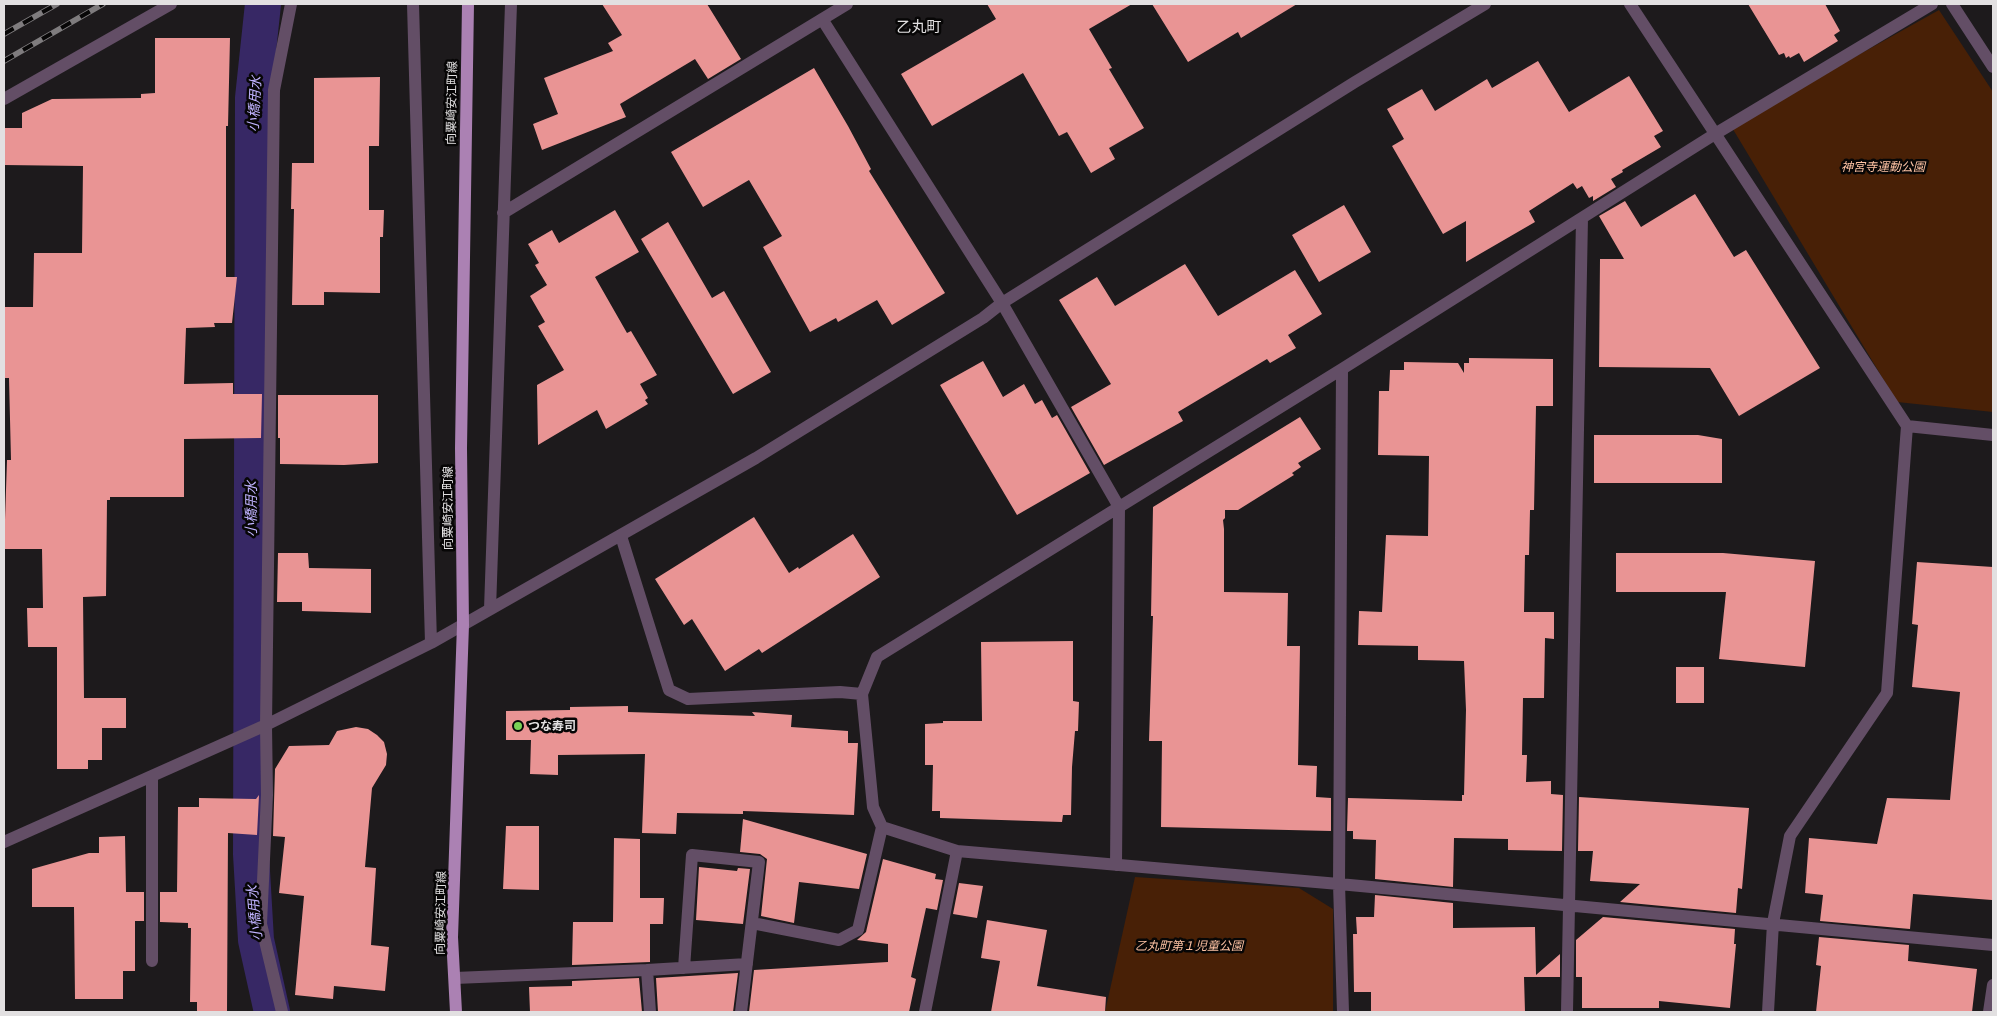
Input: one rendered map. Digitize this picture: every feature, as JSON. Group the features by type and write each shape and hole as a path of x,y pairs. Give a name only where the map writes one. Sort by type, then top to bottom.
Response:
{"main road":[{"name":"向粟崎安江町線","path":"456,1012 452,937 463,625 461,448 468,4"}],"street":[{"path":"4,99 171,4"},
{"path":"282,1012 261,924 267,795 266,725 274,90 291,4"},
{"path":"414,4 431,643"},
{"path":"490,609 511,4"},
{"path":"503,213 847,4"},
{"path":"4,842 266,725 431,643 621,536 756,458 983,318 1002,303 1347,87 1485,4"},
{"path":"1630,4 1907,426 1888,693 1790,836 1774,923 1768,1012"},
{"path":"752,923 839,940 858,930 882,828 873,807 862,694 877,657 1342,369 1715,134 1932,4"},
{"path":"1952,4 1993,67"},
{"path":"822,19 1002,303 1119,507 1116,865"},
{"path":"1567,1012 1582,218"},
{"path":"1342,369 1339,884 1343,1012"},
{"path":"1907,426 1993,436"},
{"path":"621,536 669,690 688,699 840,692 862,694"},
{"path":"152,776 152,961"},
{"path":"882,828 957,852 1774,923 1993,945"},
{"path":"926,1012 957,852"},
{"path":"684,968 692,856 758,862 741,1012"},
{"path":"455,978 746,964"},
{"path":"647,970 650,1012"},
{"path":"1989,1012 1993,985"}],"green space":[{"name":"神宮寺運動公園","path":"1939,10 1993,92 1993,412 1897,402 1731,126"},
{"name":"乙丸町第１児童公園","path":"1135,877 1299,888 1333,909 1333,1012 1105,1012"}],"building":[{"path":"602,4 707,4 741,59 708,79 695,59 620,104 626,117 542,150 533,124 558,114 544,78 613,51 608,43 622,35"},
{"path":"987,4 1132,4 1089,29 1112,68 1109,69 1144,128 1109,148 1115,159 1091,173 1067,132 1059,136 1023,73 932,126 901,74 996,19"},
{"path":"1152,4 1297,4 1241,38 1238,32 1188,62"},
{"path":"1748,4 1825,4 1840,31 1834,35 1838,41 1804,62 1799,53 1786,58 1784,53 1779,55"},
{"path":"155,38 230,38 228,126 226,126 226,277 237,277 232,323 214,323 215,327 186,328 184,384 233,383 233,394 262,394 261,438 184,439 184,497 110,497 110,500 107,500 106,596 83,597 84,698 126,698 126,728 102,728 102,760 88,760 88,769 57,769 57,647 28,647 27,608 43,608 42,549 4,549 7,460 11,460 9,378 4,378 4,307 33,307 34,253 82,253 83,166 4,165 4,128 22,128 22,113 52,99 141,98 141,94 155,93"},
{"path":"1538,61 1569,112 1629,76 1663,131 1654,136 1661,147 1622,170 1623,172 1611,179 1616,187 1593,201 1593,196 1589,198 1582,186 1577,189 1573,183 1529,211 1535,222 1466,262 1466,221 1443,234 1392,146 1404,139 1387,109 1422,89 1435,111 1487,79 1492,88"},
{"path":"814,68 871,169 869,171 945,293 892,325 877,300 838,322 836,318 810,332 763,247 782,236 749,180 703,207 671,152"},
{"path":"380,77 379,146 369,146 369,210 384,210 383,237 380,237 380,293 324,292 324,305 292,305 294,209 291,209 292,163 314,163 314,78"},
{"path":"1695,194 1734,257 1746,250 1820,368 1739,416 1710,368 1599,367 1600,259 1624,259 1599,216 1625,201 1641,227"},
{"path":"1344,205 1371,252 1319,282 1292,235"},
{"path":"615,210 639,252 595,277 627,333 631,331 657,375 640,384 648,398 645,400 648,404 606,429 597,410 538,445 537,385 564,370 538,326 545,322 530,296 547,285 535,265 539,263 528,244 552,230 559,243"},
{"path":"668,222 712,298 724,291 771,372 733,394 641,239"},
{"path":"1185,264 1218,316 1295,270 1322,314 1288,335 1296,348 1270,363 1267,359 1178,412 1183,421 1104,465 1071,407 1111,384 1059,300 1097,277 1115,306"},
{"path":"1469,358 1553,359 1553,406 1536,406 1534,510 1530,510 1529,555 1525,555 1524,612 1554,612 1554,639 1545,638 1544,698 1523,698 1522,755 1527,755 1526,782 1551,781 1551,794 1563,795 1562,851 1508,850 1508,839 1454,838 1453,887 1375,879 1376,840 1353,839 1353,831 1347,831 1348,798 1462,801 1462,795 1464,795 1466,710 1464,661 1418,660 1418,646 1358,645 1359,611 1382,612 1386,535 1428,536 1429,456 1378,455 1379,391 1389,391 1390,370 1404,370 1404,362 1458,363 1464,373 1464,363 1469,363"},
{"path":"983,361 1003,397 1024,384 1035,404 1042,400 1052,418 1057,415 1090,473 1017,515 940,385"},
{"path":"278,395 378,395 378,463 344,465 280,464"},
{"path":"1300,417 1321,449 1298,463 1301,467 1292,473 1294,475 1238,510 1225,510 1225,518 1223,520 1224,592 1288,593 1287,646 1300,646 1298,765 1317,766 1316,797 1331,798 1331,831 1161,827 1162,741 1149,741 1153,616 1151,616 1153,507"},
{"path":"1594,435 1698,435 1722,439 1722,483 1594,483"},
{"path":"754,517 789,573 798,567 799,569 853,534 880,577 762,653 759,649 725,671 692,619 684,625 655,579"},
{"path":"278,553 308,553 309,568 371,569 371,613 302,611 302,602 277,602"},
{"path":"1616,553 1723,553 1815,561 1805,667 1719,659 1726,592 1616,592"},
{"path":"1917,562 1993,567 1992,900 1913,894 1910,929 1820,921 1823,895 1805,893 1809,838 1877,844 1887,798 1950,800 1960,692 1912,687 1918,625 1912,624"},
{"path":"1073,641 1073,701 1079,702 1078,731 1075,731 1072,767 1071,815 1063,815 1062,822 940,818 940,811 932,811 933,765 925,765 925,724 943,723 943,721 982,721 981,642"},
{"path":"1676,667 1704,667 1704,703 1676,703"},
{"path":"628,706 628,712 755,716 752,712 792,715 791,727 848,731 848,743 858,743 854,815 743,811 743,814 677,813 676,834 642,833 645,754 558,755 558,775 530,774 531,740 506,740 506,711 570,710 570,707"},
{"path":"356,727 368,729 377,735 384,742 387,754 386,765 372,788 365,867 376,868 371,945 389,947 385,991 334,986 333,999 295,995 304,896 279,893 285,837 273,836 275,769 289,746 329,745 337,731"},
{"path":"259,795 257,835 228,833 227,1012 197,1012 197,1002 190,1002 191,928 188,928 188,923 160,922 160,892 177,892 178,807 199,807 199,798 256,799"},
{"path":"1579,797 1749,808 1742,889 1738,888 1736,913 1620,902 1640,884 1590,881 1593,851 1578,851"},
{"path":"743,819 867,854 859,889 799,882 794,923 761,916 767,859 760,854 740,852"},
{"path":"506,826 539,826 539,890 503,889"},
{"path":"125,836 126,892 144,892 144,921 135,921 135,971 123,971 123,999 75,999 74,907 32,907 32,869 89,853 99,853 99,837"},
{"path":"614,838 640,839 640,898 664,898 663,924 650,924 650,962 572,965 573,922 613,922"},
{"path":"883,859 936,874 935,879 943,880 937,910 926,908 911,977 916,979 909,1012 749,1012 754,970 888,962 888,944 857,940 866,932"},
{"path":"699,867 737,871 738,868 750,869 743,924 696,920"},
{"path":"959,883 983,886 977,918 953,914"},
{"path":"1375,895 1453,903 1453,928 1535,927 1536,975 1560,954 1560,977 1524,977 1525,1012 1371,1012 1371,992 1354,992 1353,934 1357,934 1356,917 1374,917"},
{"path":"1603,917 1735,929 1734,944 1736,944 1730,1008 1659,1001 1659,1008 1582,1008 1582,977 1576,977 1576,940"},
{"path":"987,920 1047,930 1037,986 1106,997 1105,1012 991,1012 1000,961 981,958"},
{"path":"1819,937 1909,945 1908,961 1977,969 1972,1012 1816,1012 1821,966 1816,965"},
{"path":"738,973 733,1012 658,1012 656,978"},
{"path":"639,978 642,1012 530,1012 529,987 572,986 572,981"}],"waterway":[{"name":"小橋用水","path":"263,4 253,98 251,854 256,940 272,1012"}],"railway":[{"path":"4,34 57,4"},
{"path":"4,61 103,4"}],"place":[{"name":"つな寿司","path":"518,726"}],"district":[{"name":"乙丸町","path":"919,27"}]}
